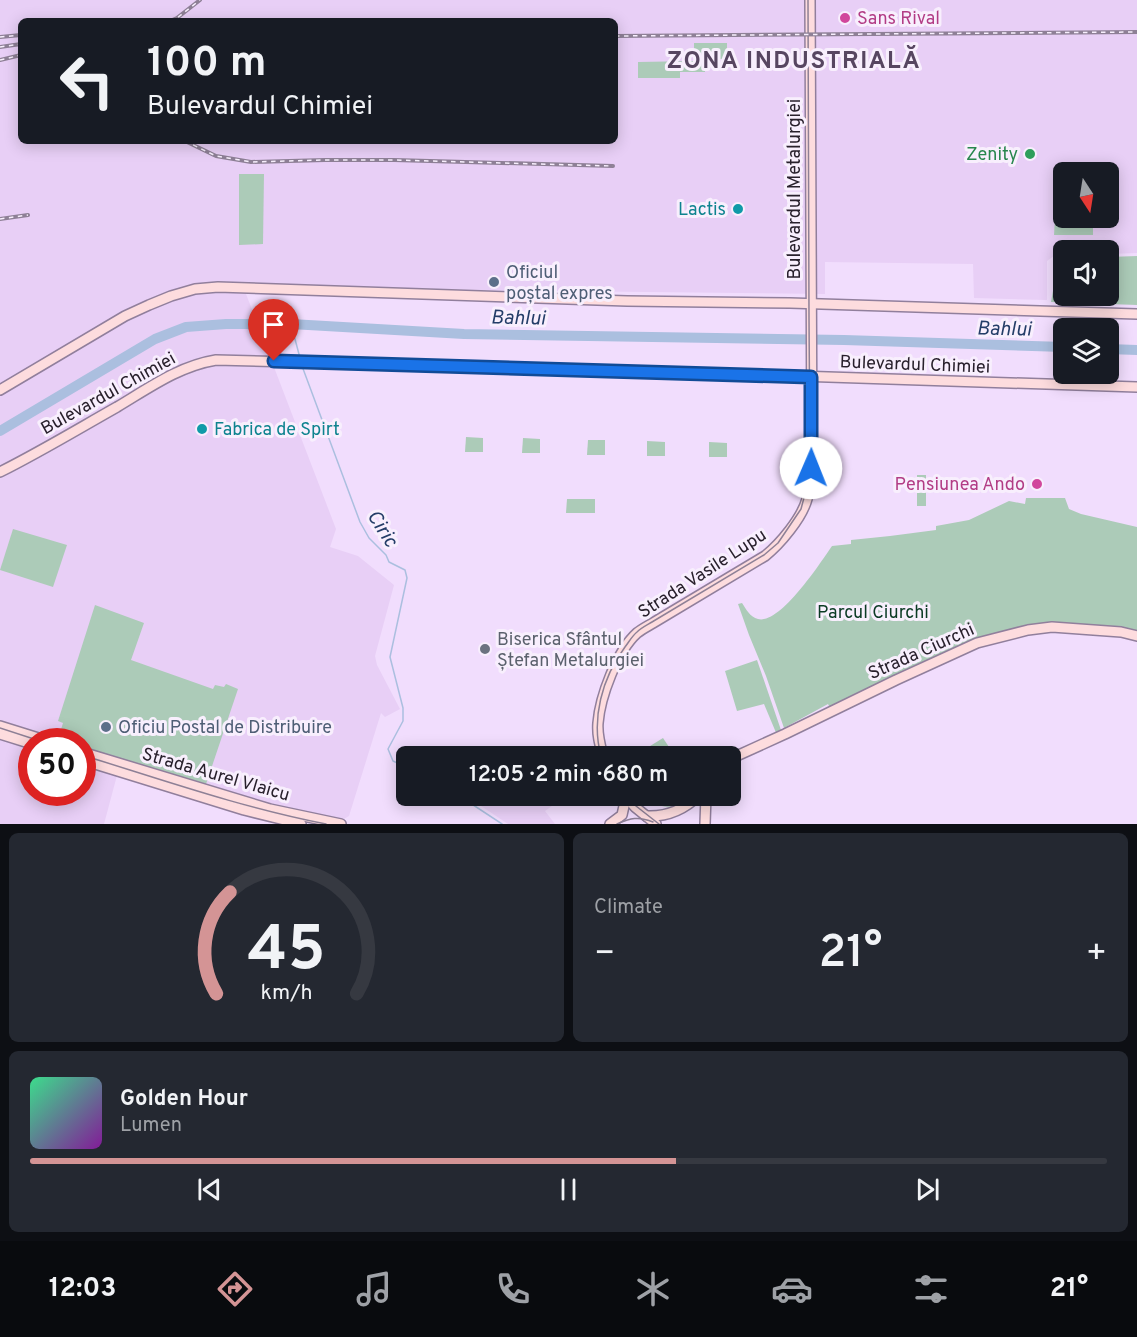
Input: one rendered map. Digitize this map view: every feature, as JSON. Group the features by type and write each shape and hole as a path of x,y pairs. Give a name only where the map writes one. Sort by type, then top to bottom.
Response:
{"street":[{"name":"Bulevardul Metalurgiei","path":"810,0 811,377"},
{"path":"0,390 126,316 171,296 195,289 218,287 627,301 1137,314"},
{"name":"Bulevardul Chimiei","path":"0,472 88,424 168,376 188,367 216,360 1137,387"},
{"name":"Strada Vasile Lupu","path":"601,746 598,734 603,697 614,666 636,634 765,556 780,544 803,510 811,472 811,377"},
{"name":"Strada Ciurchi","path":"741,754 977,643 1022,631 1052,627 1121,632 1137,636"},
{"path":"0,726 18,732"},
{"path":"0,734 18,740"},
{"name":"Strada Aurel Vlaicu","path":"96,756 270,809 341,824"},
{"name":"Strada Aurel Vlaicu","path":"96,764 244,810 301,824"},
{"path":"614,822 622,815 624,806"},
{"path":"633,806 656,824"},
{"path":"646,816 665,820 686,806"},
{"path":"705,824 706,806"}],"shaded area":[{"path":"0,0 1137,0 1137,253 1119,254 1119,240 1053,240 1053,257 1047,261 1047,300 974,298 973,264 825,262 825,294 299,288 246,294 336,529 330,547 358,556 394,585 375,656 377,665 400,709 385,717 381,713 349,816 335,824 288,808 213,793 123,762 104,824 0,824"},
{"path":"481,806 552,806 545,811 555,824 508,824"}],"green space":[{"path":"694,43 727,43 727,59 705,59 705,72 680,72 680,78 638,78 638,62 694,61"},
{"path":"239,174 264,174 263,244 239,245"},
{"path":"1054,228 1093,228 1093,235 1054,235"},
{"path":"1137,256 1137,305 1119,304 1119,257"},
{"path":"466,437 483,438 483,452 465,452"},
{"path":"523,438 540,439 540,453 522,453"},
{"path":"588,440 605,440 605,455 587,455"},
{"path":"647,441 665,442 665,456 647,456"},
{"path":"709,442 727,443 727,457 709,457"},
{"path":"917,475 926,475 926,506 917,506"},
{"name":"Parcul Ciurchi","path":"1026,498 1065,498 1069,509 1081,514 1137,527 1137,636 1084,628 1006,635 831,710 828,704 784,728 738,604 742,603 755,618 767,618 788,603 799,591 832,546 851,544 851,540 936,530 936,526 969,520 1009,501 1025,504"},
{"path":"567,499 595,499 595,513 566,513"},
{"path":"13,529 67,545 53,587 0,570"},
{"path":"95,605 144,623 131,660 213,689 215,685 224,687 226,684 238,689 205,787 96,751 96,728 61,728 63,723 58,721"},
{"path":"757,660 782,733 777,735 764,704 737,711 725,671"},
{"path":"663,738 668,746 650,746"}],"waterway":[{"name":"Bahlui","path":"0,431 155,339 186,327 226,324 291,324 464,334 844,340 1053,347"},
{"name":"Ciric","path":"291,324 300,358"},
{"name":"Bahlui","path":"1119,349 1137,350"},
{"name":"Ciric","path":"302,366 360,522 369,538 386,555 389,562 405,570 407,578 390,657 403,708 403,721 388,749 393,761 396,762"},
{"name":"Ciric","path":"475,806 502,824"}],"tram line":[{"path":"599,746 598,713 605,685 617,659 632,637 644,627 764,555 778,543 801,509 809,479 810,456 808,0"},
{"path":"0,728 18,734"},
{"path":"96,759 234,802 326,824"},
{"path":"636,806 659,824"},
{"path":"617,824 635,819 653,822"}],"railway":[{"path":"177,18 200,0"},
{"path":"618,36 1137,32"},
{"path":"0,37 18,35"},
{"path":"0,47 18,44"},
{"path":"0,60 18,56"},
{"path":"191,144 216,156 251,162 394,160 613,166"},
{"path":"0,219 28,215"}],"place":[{"name":"Sans Rival","path":"845,18"},
{"name":"Zenity","path":"1030,154"},
{"name":"Lactis","path":"738,209"},
{"name":"Oficiul poștal expres","path":"494,282"},
{"name":"Fabrica de Spirt","path":"202,429"},
{"name":"Pensiunea Ando","path":"1037,484"},
{"name":"Biserica Sfântul Ștefan Metalurgiei","path":"485,649"},
{"name":"Oficiu Postal de Distribuire","path":"106,727"}],"district":[{"name":"ZONA INDUSTRIALĂ","path":"794,60"}],"route":[{"path":"274,361 811,377 811,468"}]}
